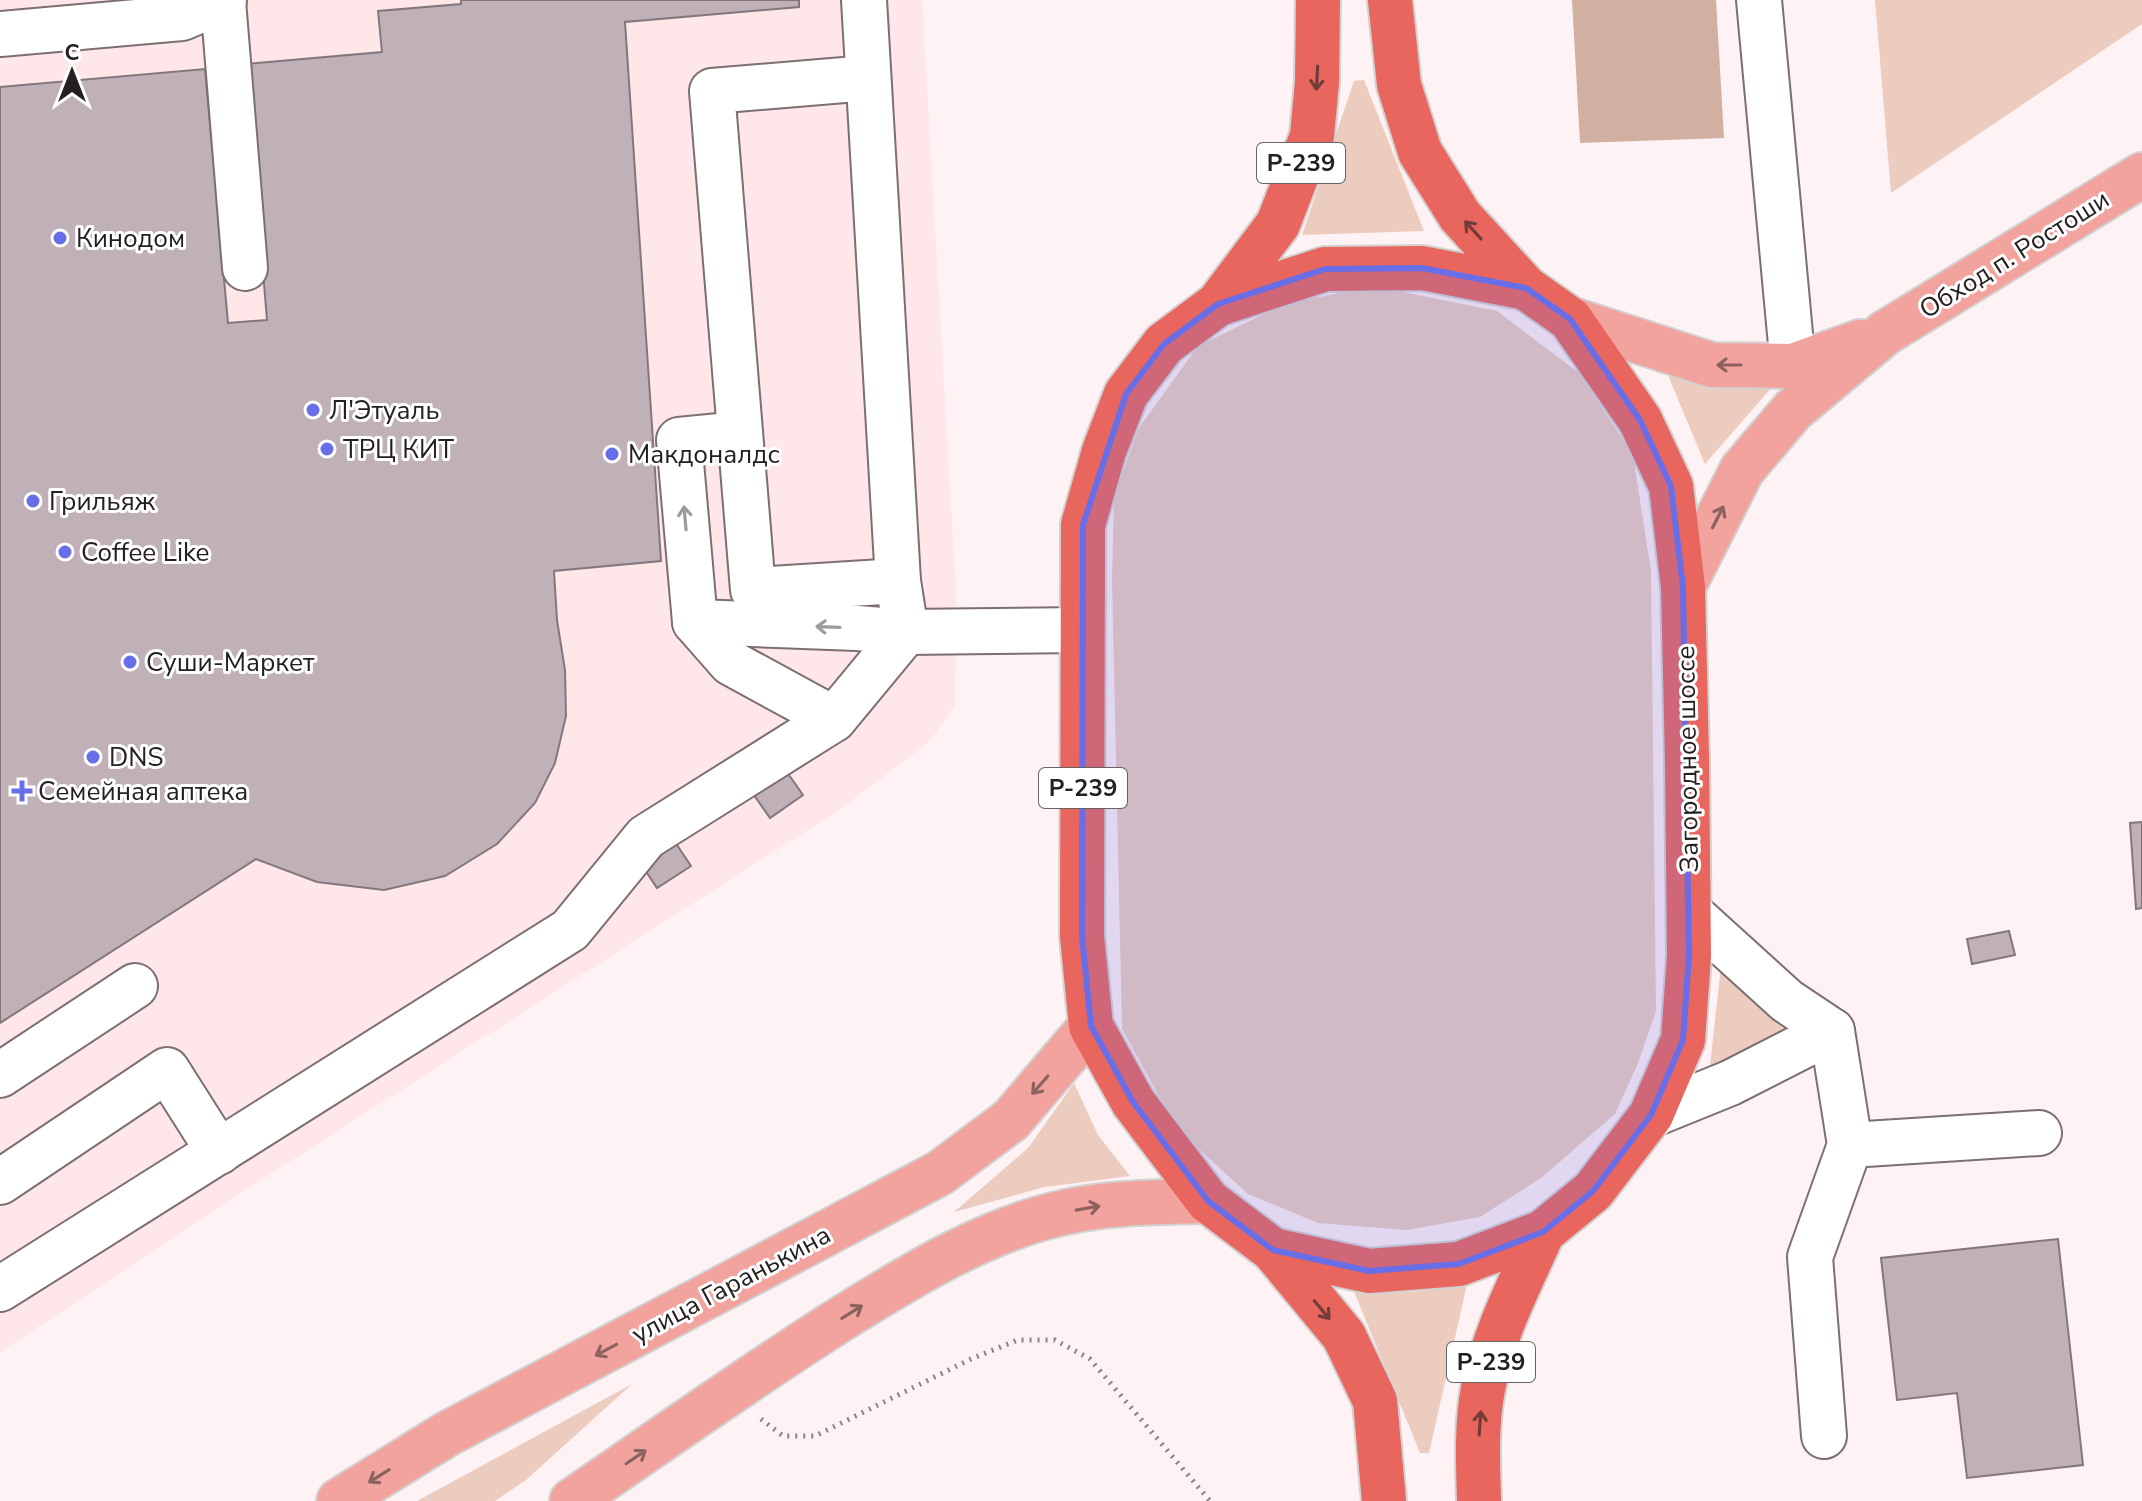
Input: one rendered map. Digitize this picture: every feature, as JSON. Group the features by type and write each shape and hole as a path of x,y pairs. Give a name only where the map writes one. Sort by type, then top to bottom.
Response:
{"highway":[{"name":"Загородное шоссе","path":"1318,0 1317,82 1312,136 1278,224 1218,304 1164,344 1126,394 1104,451 1083,525 1082,936 1091,1026 1133,1102 1208,1201 1273,1250 1344,1336 1375,1401 1384,1501"},
{"name":"Загородное шоссе","path":"1273,1250 1369,1271 1384,1270 1459,1264 1543,1232 1593,1191 1651,1115 1683,1040 1690,913 1683,587 1671,486 1640,420 1570,319 1526,288 1460,216 1420,152 1399,85 1390,0"},
{"name":"Загородное шоссе","path":"1218,304 1325,269 1422,268 1526,288"},
{"name":"Загородное шоссе","path":"1479,1501 1478,1452 1483,1389 1498,1337 1543,1232"}],"main road":[{"name":"Обход п. Ростоши","path":"1683,587 1742,470 1793,410 1885,333 2142,175"},
{"name":"Обход п. Ростоши","path":"1570,319 1712,365 1793,366 1885,333"},
{"name":"улица Гаранькина","path":"339,1501 447,1434 940,1173 1011,1120 1091,1026"},
{"path":"572,1501 807,1340 917,1272 982,1241 1055,1214 1120,1202 1208,1201"}],"lane":[{"path":"0,1289 570,930 646,837 834,719 906,632 898,581 864,0"},
{"path":"1759,0 1793,366"},
{"path":"0,34 182,18 224,1 245,268"},
{"path":"868,78 712,91 753,590 898,581"},
{"path":"740,434 679,440 693,609 731,663 834,719"},
{"path":"693,609 906,632 1081,630"},
{"path":"1690,913 1787,1001 1832,1031 1850,1145 1810,1257 1824,1436"},
{"path":"0,1075 135,986"},
{"path":"1651,1115 1730,1083 1832,1031"},
{"path":"0,1182 167,1070 219,1152"},
{"path":"1850,1145 2039,1133"}],"path":[{"path":"728,1395 783,1436 815,1436 971,1359 1018,1340 1055,1340 1090,1359 1210,1501"}],"highlighted area":[{"path":"1422,268 1526,288 1570,319 1640,420 1671,486 1683,587 1687,760 1689,956 1683,1040 1651,1115 1593,1191 1543,1232 1459,1264 1369,1271 1273,1250 1208,1201 1133,1102 1091,1026 1082,936 1083,525 1126,394 1164,344 1218,304 1325,269"}],"shaded area":[{"path":"0,0 922,0 956,594 955,705 929,742 839,810 278,1169 0,1352"},
{"path":"1572,0 1716,0 1724,138 1580,143"},
{"path":"1875,0 2142,0 2142,24 1891,193"},
{"path":"1364,80 1424,231 1302,235 1354,81"},
{"path":"1374,286 1497,311 1579,373 1633,455 1651,571 1656,1011 1638,1063 1615,1114 1541,1178 1480,1217 1407,1230 1318,1223 1248,1194 1177,1129 1122,1029 1112,580 1114,496 1139,428 1198,346 1285,304"},
{"path":"1667,373 1772,387 1705,464"},
{"path":"1721,965 1802,1031 1710,1066"},
{"path":"1074,1083 1098,1135 1130,1176 1045,1187 954,1212 1028,1148"},
{"path":"1467,1284 1429,1453 1420,1453 1353,1289 1413,1292"},
{"path":"632,1384 526,1480 495,1501 417,1501"}],"building":[{"name":"ТРЦ КИТ","path":"461,0 799,0 799,7 625,22 661,561 554,571 557,620 565,670 566,716 555,763 535,803 497,844 445,876 384,890 317,882 256,859 0,1023 0,87 205,69 228,323 267,320 246,64 382,52 378,11 461,4"},
{"path":"782,765 803,795 770,818 749,788"},
{"path":"2142,822 2142,908 2136,909 2130,823"},
{"path":"673,839 691,866 657,888 639,861"},
{"path":"2009,931 2015,955 1972,964 1967,939"},
{"path":"2058,1239 2083,1465 1967,1478 1957,1393 1897,1400 1881,1258"}],"place":[{"name":"Кинодом","path":"60,238"},
{"name":"Л'Этуаль","path":"313,410"},
{"name":"ТРЦ КИТ","path":"327,449"},
{"name":"Макдоналдс","path":"612,454"},
{"name":"Грильяж","path":"33,501"},
{"name":"Coffee Like","path":"65,552"},
{"name":"Суши-Маркет","path":"130,662"},
{"name":"DNS","path":"93,757"},
{"name":"Семейная аптека","path":"22,791"}]}
